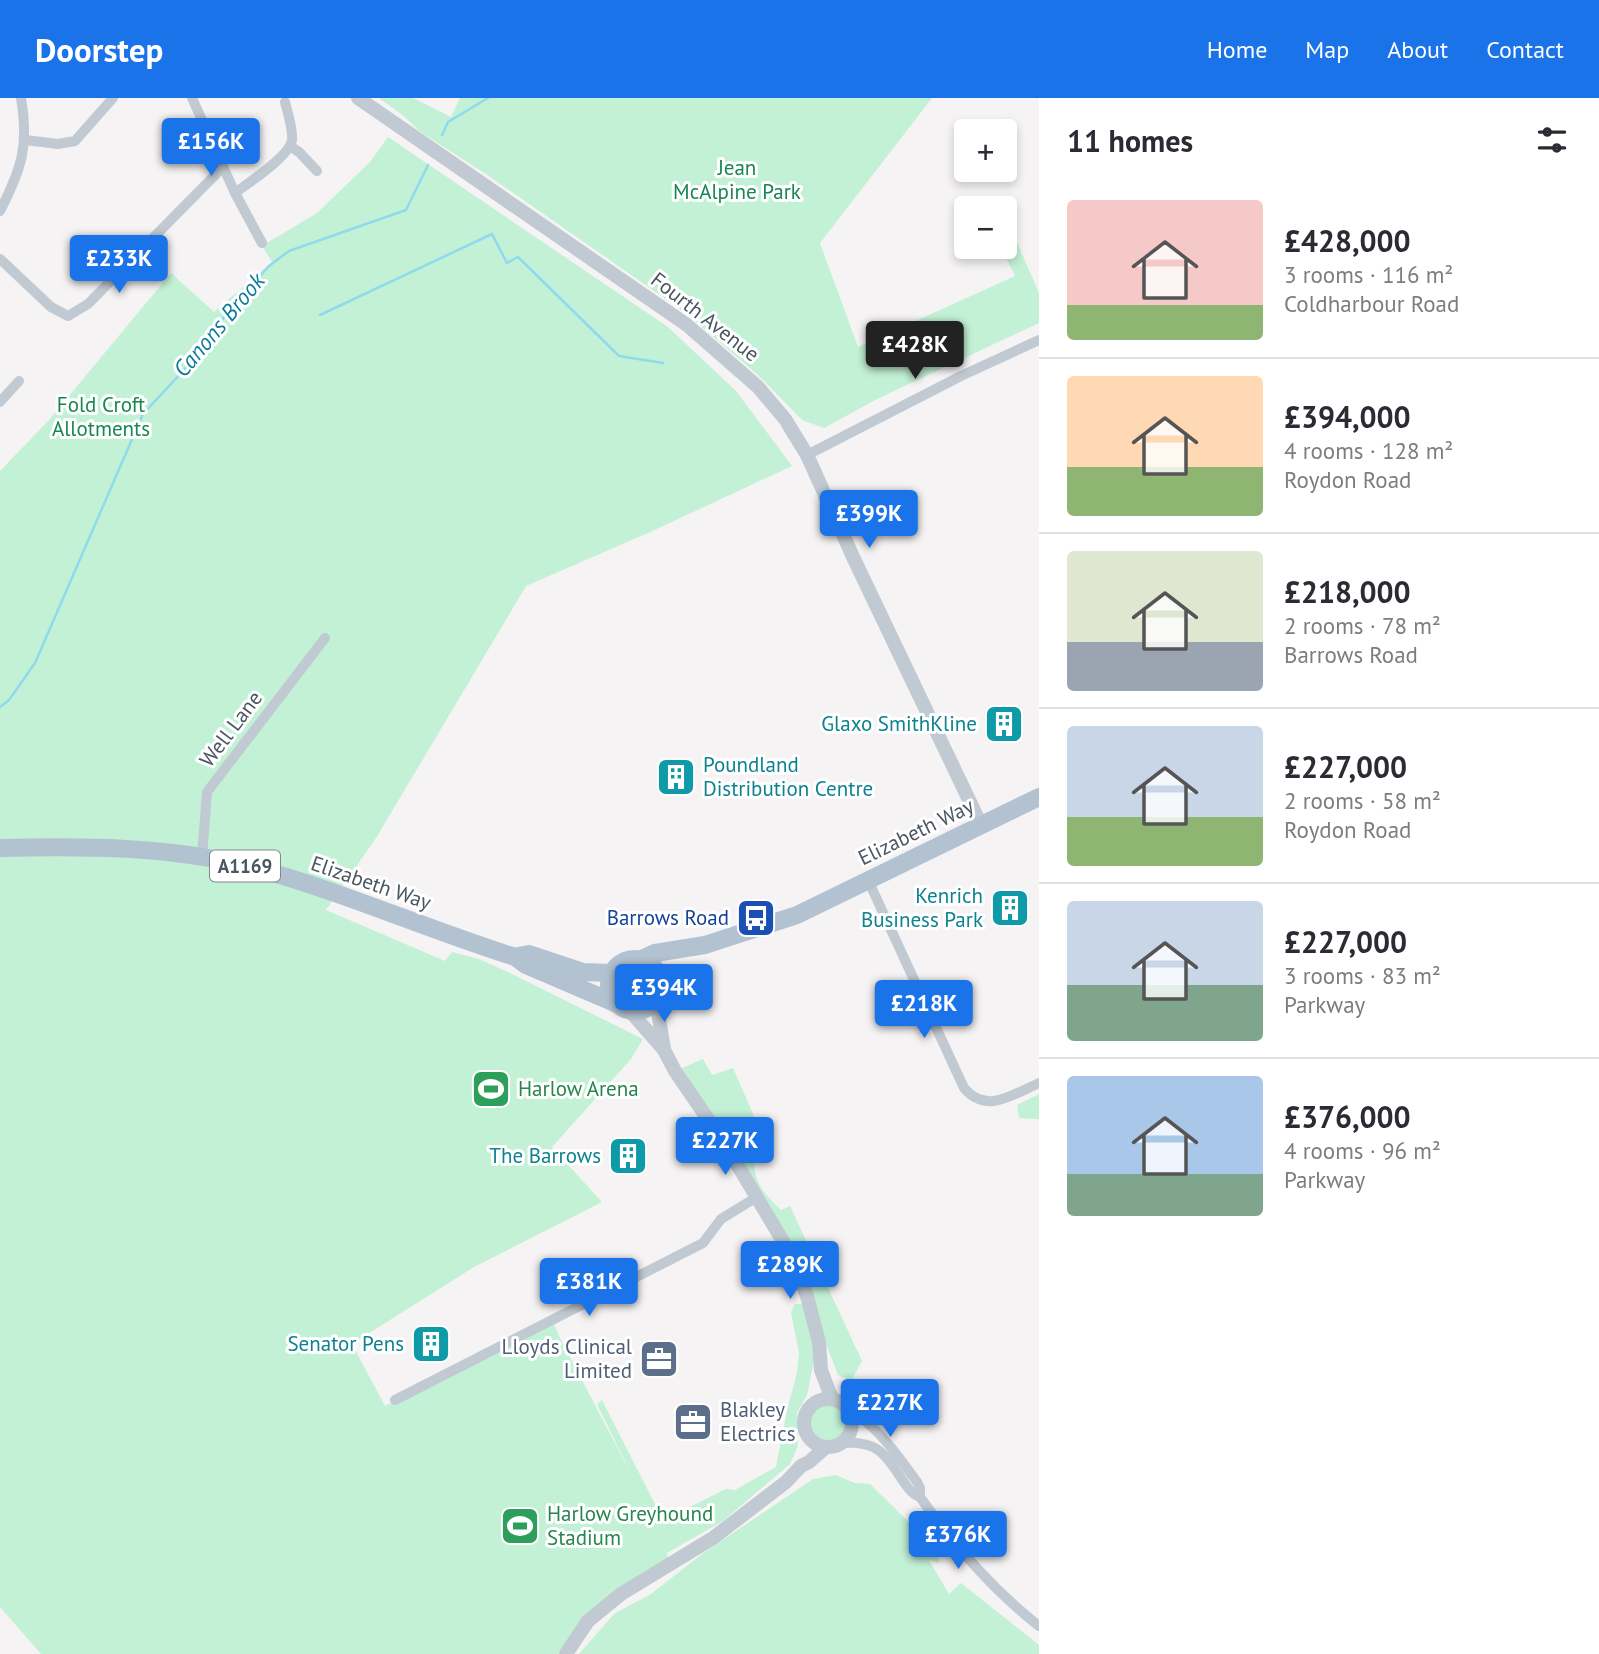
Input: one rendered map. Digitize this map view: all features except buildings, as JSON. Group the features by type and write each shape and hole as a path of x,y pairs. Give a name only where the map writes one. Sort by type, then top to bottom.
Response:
{"main road":[{"name":"Elizabeth Way","path":"640,960 655,953 693,947 797,915 1039,797"},
{"name":"Elizabeth Way","path":"0,848 132,849 202,857 258,869 515,957 526,965 623,1007"},
{"name":"Elizabeth Way","path":"660,989 673,964 693,947"},
{"name":"Elizabeth Way","path":"515,957 529,954 583,972 612,973"},
{"path":"640,960 654,967 660,989 647,1009 623,1007 610,989 612,973 625,961 640,960"}],"street":[{"path":"0,211 17,177 25,140 21,98"},
{"path":"25,140 58,144 75,141 113,98"},
{"path":"192,98 235,193 262,243"},
{"name":"Fourth Avenue","path":"358,98 687,325 751,379 785,419 807,455 981,825"},
{"path":"235,193 274,163 290,146 292,139 285,102"},
{"path":"290,146 317,171"},
{"path":"0,260 51,307 68,316 88,304 223,167"},
{"path":"807,455 930,391 1039,340"},
{"path":"0,402 19,381"},
{"name":"Well Lane","path":"202,857 207,793 325,638"},
{"path":"868,880 964,1088 973,1099 990,1102 1039,1083"},
{"path":"660,989 658,1012 664,1050"},
{"path":"623,1007 664,1050 790,1253 803,1283 814,1322 821,1370 832,1399"},
{"path":"395,1401 703,1243 720,1219 757,1197"},
{"path":"801,1466 807,1436 805,1415 813,1403 821,1370"},
{"path":"813,1403 832,1399 877,1430 920,1488 920,1497"},
{"path":"843,1443 852,1428 849,1410"},
{"path":"807,1436 825,1448"},
{"path":"566,1654 588,1621 621,1594 713,1538 825,1448 843,1443 862,1442 878,1449 891,1462 912,1494 920,1497 974,1566 1017,1609 1039,1626"}],"green space":[{"name":"Jean McAlpine Park","path":"379,98 413,98 451,117 460,98 932,98 820,243 858,347 1015,276 1007,259 1017,259 1017,243 1039,293 1039,323 877,399 824,428 802,420 758,375 683,311 486,174 419,131"},
{"name":"Fold Croft Allotments","path":"388,137 668,327 736,391 792,466 526,586 376,838 326,910 445,961 452,952 479,959 643,1039 631,1059 552,1147 602,1202 474,1267 352,1344 385,1406 552,1319 633,1478 597,1404 602,1400 663,1520 726,1489 735,1490 776,1467 799,1353 791,1312 795,1304 805,1304 815,1356 807,1395 797,1413 798,1446 790,1464 723,1521 667,1553 670,1564 621,1594 566,1654 41,1654 0,1607 0,471 49,420 171,273 214,312 272,262 262,246 317,213 370,162"},
{"path":"634,968 646,973 651,985 646,997 634,1002 622,997 617,985 622,973"},
{"path":"703,1059 712,1075 733,1068 771,1155 754,1163 759,1183 766,1195 781,1210 790,1206 862,1361 851,1381 838,1375 786,1257 682,1068"},
{"path":"1039,1094 1039,1119 1019,1118 1017,1105"},
{"path":"828,1404 841,1410 847,1423 841,1436 828,1442 815,1436 809,1423 815,1410"},
{"path":"836,1475 855,1483 870,1484 932,1545 940,1563 929,1560 949,1594 961,1583 1039,1645 1039,1654 579,1654 614,1614 651,1594 702,1554 813,1479"}],"waterway":[{"name":"Canons Brook","path":"442,135 448,122 488,98"},
{"name":"Canons Brook","path":"0,707 9,700 35,663 143,414 184,370 231,308 269,266 289,251 406,210 428,165"},
{"path":"320,315 492,234 507,263 518,257 619,356 663,363"}],"place":[{"name":"Glaxo SmithKline","path":"1004,724"},
{"name":"Poundland Distribution Centre","path":"676,777"},
{"name":"Kenrich Business Park","path":"1010,908"},
{"name":"Barrows Road","path":"756,918"},
{"name":"Harlow Arena","path":"491,1089"},
{"name":"The Barrows","path":"628,1156"},
{"name":"Senator Pens","path":"431,1344"},
{"name":"Lloyds Clinical Limited","path":"659,1359"},
{"name":"Blakley Electrics","path":"693,1422"},
{"name":"Harlow Greyhound Stadium","path":"520,1526"}]}
